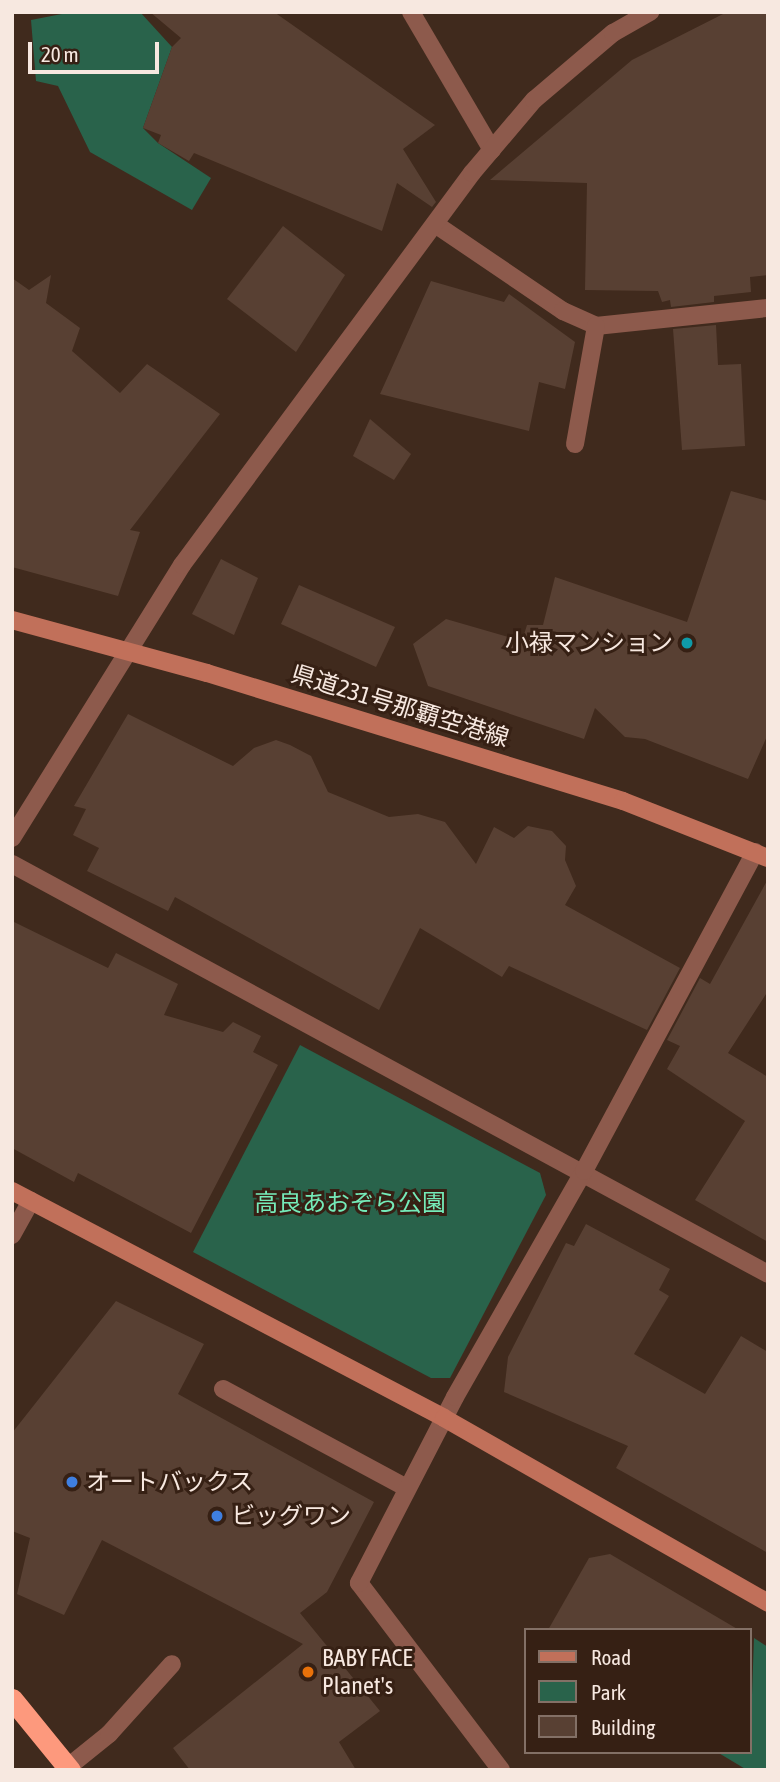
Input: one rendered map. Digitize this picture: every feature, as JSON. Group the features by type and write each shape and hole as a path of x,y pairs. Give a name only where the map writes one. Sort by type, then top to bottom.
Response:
{"highway":[{"path":"12,1699 69,1768"}],"street":[{"path":"411,12 492,150"},
{"path":"12,838 182,565 435,223 534,100 613,33 650,12"},
{"path":"435,223 563,311 596,326 768,308"},
{"path":"575,444 596,326"},
{"name":"県道231号那覇空港線","path":"12,620 128,651 623,801 761,855"},
{"path":"501,1770 359,1583 444,1418 761,855"},
{"path":"12,864 584,1171 768,1274"},
{"path":"12,1191 444,1418 768,1603"},
{"path":"12,1235 31,1201"},
{"path":"223,1389 407,1488"},
{"path":"69,1768 109,1734 172,1664"}],"green space":[{"path":"72,12 140,12 172,47 143,128 158,143 211,178 192,210 90,152 58,86 36,81 31,20"},
{"name":"高良あおぞら公園","path":"300,1045 540,1173 546,1195 450,1378 431,1378 193,1252"},
{"path":"754,1638 768,1647 768,1770 747,1770 720,1754 752,1754"}],"building":[{"path":"150,12 274,12 435,125 403,149 436,202 432,207 397,183 382,231 194,153 189,161 158,143 161,135 143,128 172,47 181,38"},
{"path":"727,12 768,12 768,275 750,277 751,292 714,296 714,302 671,307 670,300 662,302 658,291 585,290 587,183 490,180 632,60"},
{"path":"283,226 345,275 296,352 227,299"},
{"path":"51,275 46,303 80,328 72,351 120,393 147,364 220,414 130,530 140,532 118,596 12,567 12,278 29,290"},
{"path":"431,281 504,302 509,294 575,342 565,389 539,382 529,431 380,394"},
{"path":"716,325 718,365 741,364 745,446 682,450 673,329"},
{"path":"370,419 411,454 394,480 353,456"},
{"name":"小禄マンション","path":"731,491 768,501 768,734 748,779 645,739 625,737 595,708 584,739 428,686 413,644 446,619 522,641 527,625 543,625 555,577 687,622"},
{"path":"221,559 258,578 234,635 192,614"},
{"path":"299,585 395,627 376,667 281,624"},
{"path":"128,714 233,766 254,748 276,740 290,745 311,756 328,792 389,817 418,814 445,822 476,864 494,827 514,838 528,826 552,831 566,846 565,860 576,886 565,905 680,968 647,1030 509,966 502,977 420,928 379,1010 175,897 168,911 87,871 99,848 73,835 86,809 74,806"},
{"path":"768,879 768,991 728,1053 768,1077 768,1242 695,1200 745,1121 667,1069 680,1046 667,1040 700,978 710,984"},
{"path":"12,921 108,968 116,953 178,984 164,1015 223,1032 233,1022 261,1036 253,1052 278,1065 191,1233 78,1173 74,1182 12,1148"},
{"path":"586,1224 670,1269 659,1290 669,1296 634,1354 705,1394 741,1336 768,1352 768,1553 616,1468 628,1446 504,1392 508,1357 566,1243 574,1246"},
{"path":"116,1301 204,1344 178,1394 374,1502 327,1592 300,1613 380,1711 339,1742 356,1770 190,1770 173,1748 303,1644 102,1540 64,1615 17,1594 30,1538 12,1531 12,1433"},
{"path":"610,1554 736,1628 549,1628 589,1558"}],"place":[{"name":"小禄マンション","path":"687,643"},
{"name":"オートバックス","path":"72,1482"},
{"name":"ビッグワン","path":"217,1516"},
{"name":"BABY FACE Planet's","path":"308,1672"}]}
